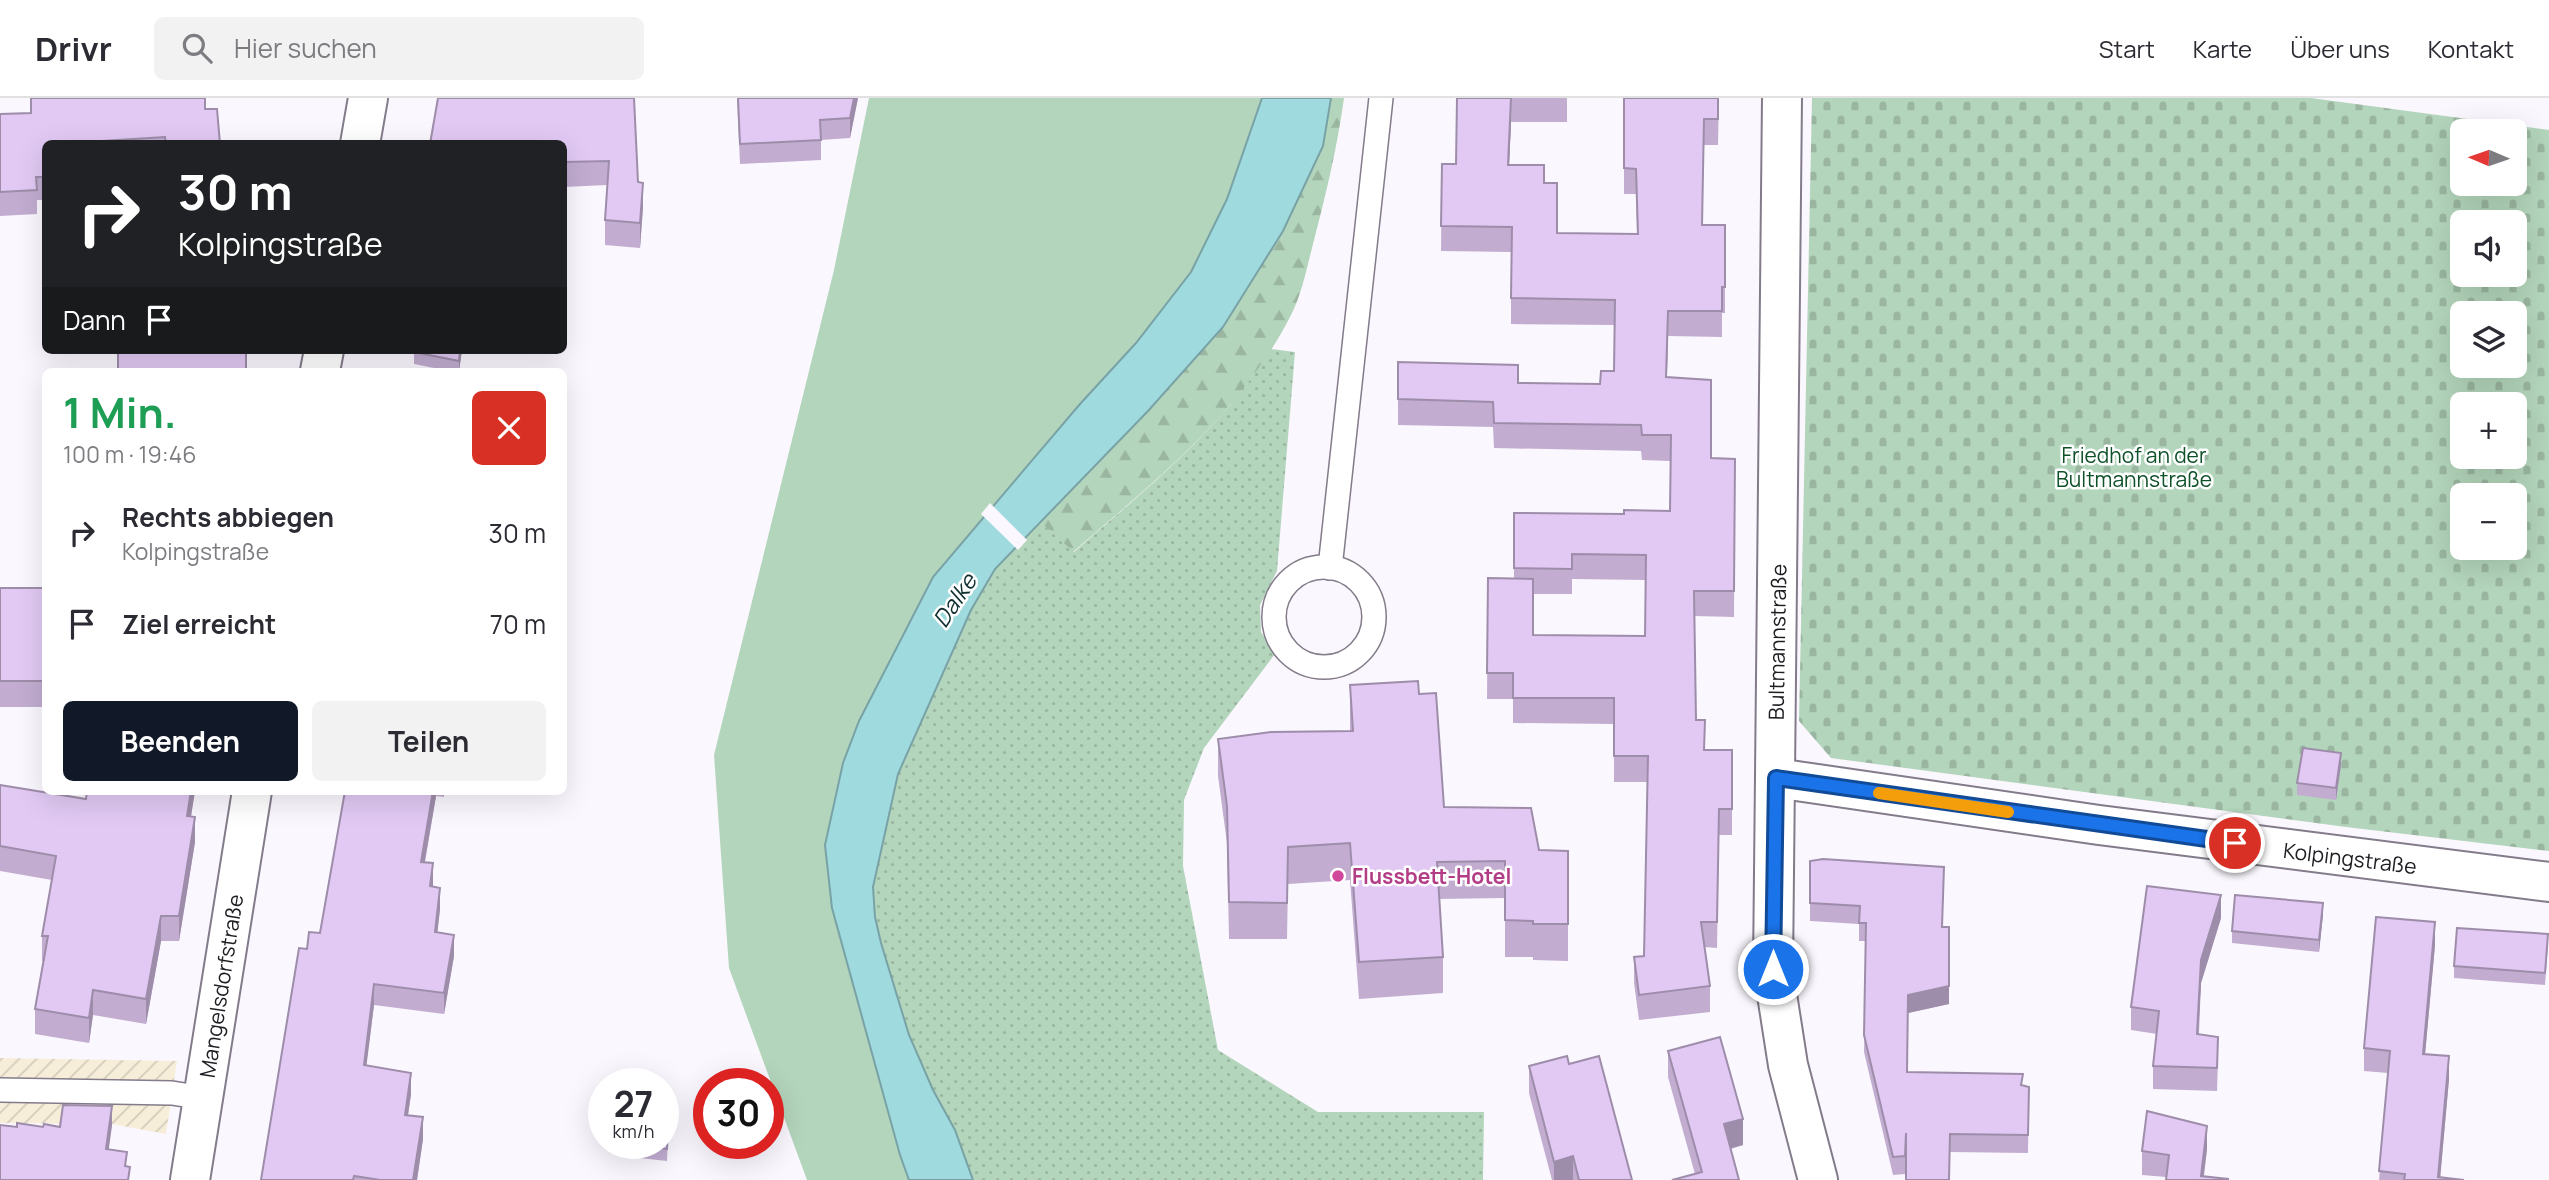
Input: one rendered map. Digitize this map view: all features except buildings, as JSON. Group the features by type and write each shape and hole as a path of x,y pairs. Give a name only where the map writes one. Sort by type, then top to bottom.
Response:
{"street":[{"path":"361,140 368,98"},
{"name":"Bultmannstraße","path":"1782,98 1773,969 1788,1065 1818,1180"},
{"name":"Kolpingstraße","path":"1776,778 2113,827 2549,882"},
{"name":"Mangelsdorfstraße","path":"190,1180 251,795"}],"lane":[{"path":"1330,568 1381,98"},
{"path":"1313,568 1330,568 1345,571 1362,585 1374,606 1374,620 1364,647 1353,658 1339,665 1326,667 1306,664 1289,653 1278,636 1274,619 1277,602 1284,587 1297,575 1313,568"},
{"path":"0,1090 172,1093 203,1098"}],"shaded area":[{"path":"0,1058 177,1061 166,1134 112,1124 0,1123"}],"green space":[{"path":"869,98 1262,98 1227,199 1191,272 1136,343 1080,404 933,577 859,721 843,763 832,908 909,1180 807,1180 784,1117 784,1068 766,1068 729,968 714,755 834,270"},
{"path":"1331,98 1344,98 1327,189 1298,298 1271,351 1248,384 1194,444 1073,552 1040,522 1148,411 1223,327 1323,146"},
{"name":"Friedhof an der Bultmannstraße","path":"1812,98 2311,98 2467,119 2450,119 2450,196 2527,196 2527,127 2549,130 2549,851 2346,827 1831,758 1799,721"},
{"path":"1271,349 1295,352 1277,571 1260,605 1261,632 1275,654 1204,748 1184,800 1183,866 1218,1050 1318,1112 1484,1112 1483,1180 973,1180 955,1130 933,1090 909,1035 875,917 873,887 898,774 971,610 995,569 1040,522 1074,552 1155,482 1205,433 1251,379"}],"water":[{"name":"Dalke","path":"1262,98 1331,98 1323,146 1283,231 1223,327 1148,411 995,569 971,610 898,774 873,887 875,917 909,1035 933,1090 955,1130 973,1180 909,1180 832,908 825,845 843,763 859,721 933,577 1080,404 1136,343 1191,272 1227,199"}],"pier":[{"path":"990,503 1027,540 1018,550 981,514"}],"slow traffic":[{"path":"1879,793 2008,812"}],"place":[{"name":"Flussbett-Hotel","path":"1338,876"}],"route":[{"path":"1773,969 1776,778 2235,843"}]}
